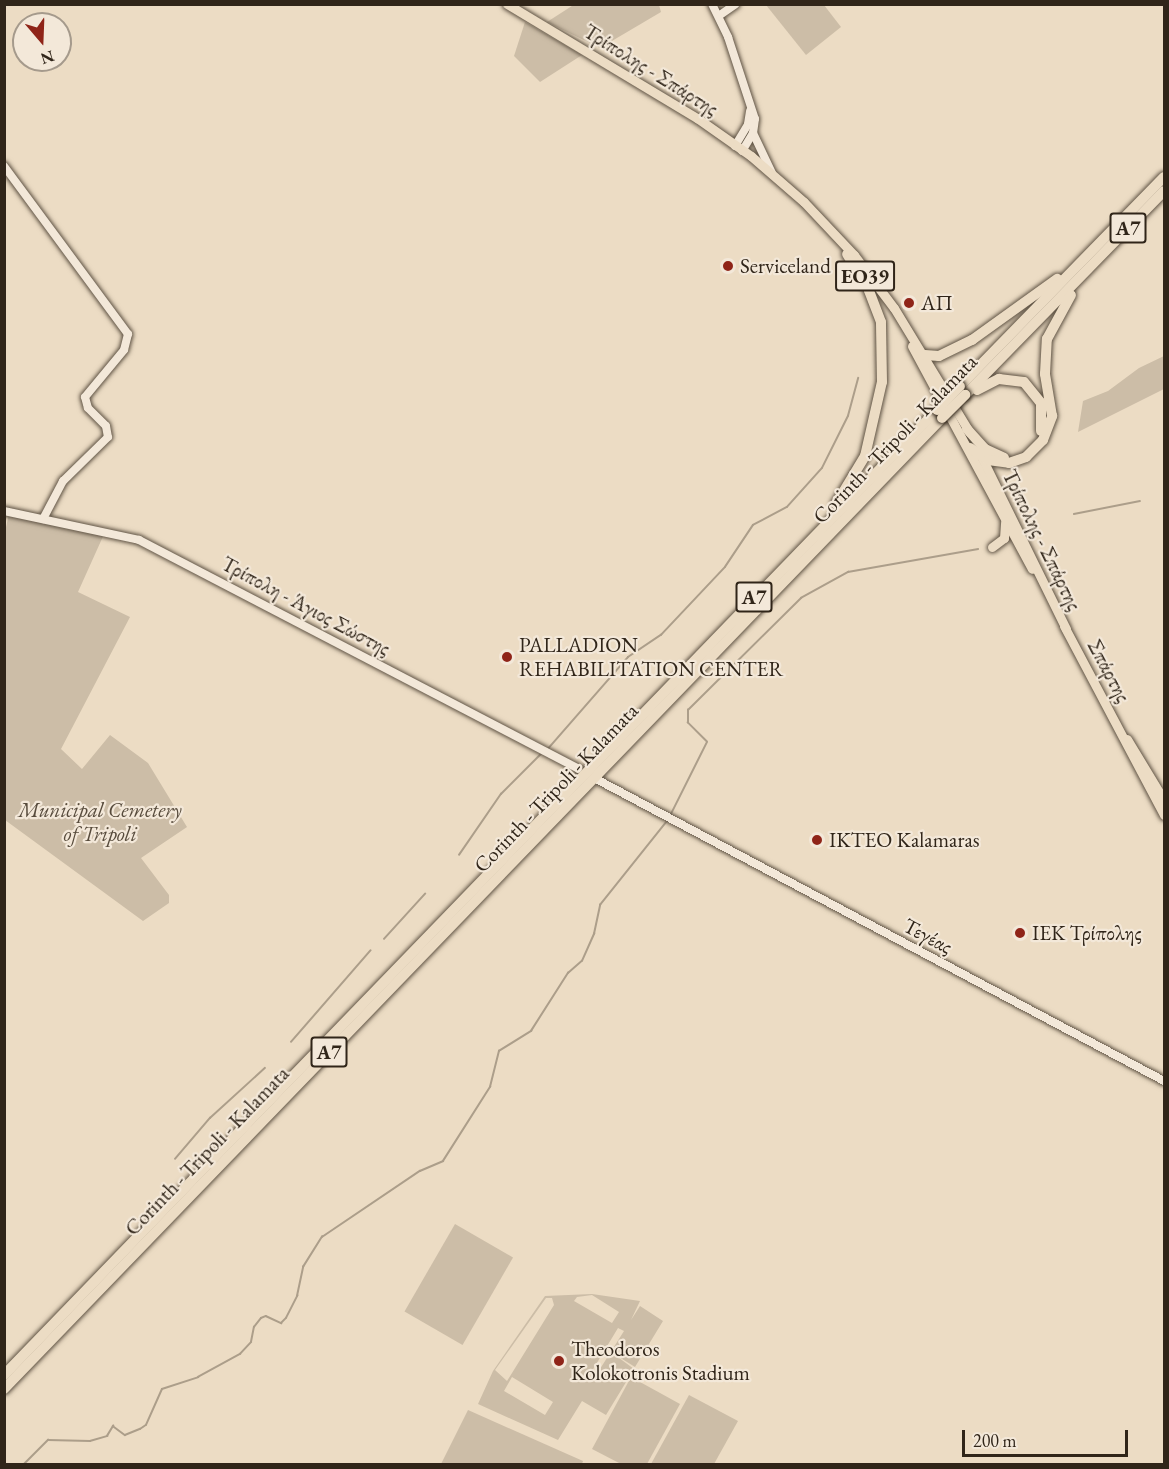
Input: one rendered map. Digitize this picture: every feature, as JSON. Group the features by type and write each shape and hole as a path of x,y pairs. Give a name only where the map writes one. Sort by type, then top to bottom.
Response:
{"highway":[{"name":"Corinth - Tripoli - Kalamata","path":"4,1375 31,1355 940,414 953,407 1101,242 1164,177"},
{"name":"Corinth - Tripoli - Kalamata","path":"6,1388 31,1355 817,532 964,393 1164,191"},
{"path":"926,356 939,356 972,340 1042,291 1101,242"},
{"path":"817,532 858,471 873,433 881,396 881,322 869,290 846,254"},
{"path":"970,448 982,457 1015,462 1044,440 1052,412 1045,374 1047,339 1059,310 1092,266"},
{"path":"964,393 989,382 1011,378 1035,392 1044,420 1030,447 1011,457 991,453 968,429"}],"main road":[{"name":"Τρίπολης - Σπάρτης","path":"507,4 683,109 772,174 854,255 926,356 968,429 1066,629"},
{"path":"712,4 720,15 755,124 753,133 738,149"},
{"path":"720,15 736,4"},
{"path":"738,149 750,108"},
{"path":"743,134 753,133"},
{"path":"753,133 772,174"},
{"name":"Τρίπολης - Σπάρτης","path":"738,149 846,254 904,334 970,448 1004,517 1066,629"},
{"name":"Τρίπολη - Άγιος Σώστης","path":"4,512 130,538 159,549 578,769"},
{"path":"992,547 1004,538 1004,517"},
{"name":"Σπάρτης","path":"1066,629 1164,816"},
{"name":"Σπάρτης","path":"1120,730 1137,751 1164,800"},
{"name":"Τεγέας","path":"598,780 1164,1082"}],"street":[{"path":"4,166 128,334 124,350 85,397 88,408 106,426 108,437 63,481 43,519"}],"green space":[{"path":"575,4 659,5 661,12 600,48 547,22"},
{"path":"766,5 824,5 841,27 806,55"},
{"path":"525,22 582,55 540,82 514,56"},
{"path":"1164,356 1164,389 1078,432 1083,401 1108,391 1139,368"},
{"name":"Municipal Cemetery of Tripoli","path":"9,514 105,532 78,592 130,617 61,749 82,769 110,735 148,763 187,827 141,858 169,895 169,903 143,921 5,820 4,536"},
{"path":"455,1224 513,1258 463,1345 404,1311"},
{"name":"Theodoros Kolokotronis Stadium","path":"592,1294 640,1301 631,1320 640,1306 663,1321 635,1367 611,1352 634,1369 606,1415 582,1401 558,1440 478,1404 493,1371 545,1296","holes":["592,1295 619,1312 612,1323 574,1301 577,1297","546,1298 552,1298 554,1305 507,1381 495,1370","618,1328 624,1331 593,1380 589,1376","512,1377 553,1402 545,1415 504,1391"]},
{"path":"631,1377 680,1404 647,1464 621,1464 592,1449"},
{"path":"689,1395 738,1421 714,1464 651,1464"},
{"path":"468,1410 583,1461 582,1464 441,1464"}],"waterway":[{"path":"547,750 628,657 661,635 725,567 753,525 787,507 822,468 848,416 858,378"},
{"path":"1074,514 1140,501"},
{"path":"671,814 707,742 688,723 688,710 801,598 848,572 978,549"},
{"path":"459,855 501,794 541,754"},
{"path":"24,1464 48,1440 90,1441 107,1436 113,1426 125,1435 140,1429 146,1425 162,1389 198,1377 240,1354 251,1342 254,1327 261,1318 266,1316 281,1323 297,1296 303,1267 322,1237 420,1171 443,1161 490,1087 499,1051 531,1031 568,973 582,961 594,934 600,905 667,821"},
{"path":"384,939 425,894"},
{"path":"291,1042 370,951"},
{"path":"175,1159 210,1118 265,1068"}],"place":[{"name":"Serviceland","path":"728,266"},
{"name":"ΑΠ","path":"909,303"},
{"name":"PALLADION REHABILITATION CENTER","path":"507,657"},
{"name":"IKTEO Kalamaras","path":"817,840"},
{"name":"ΙΕΚ Τρίπολης","path":"1020,933"},
{"name":"Theodoros Kolokotronis Stadium","path":"559,1361"}]}
